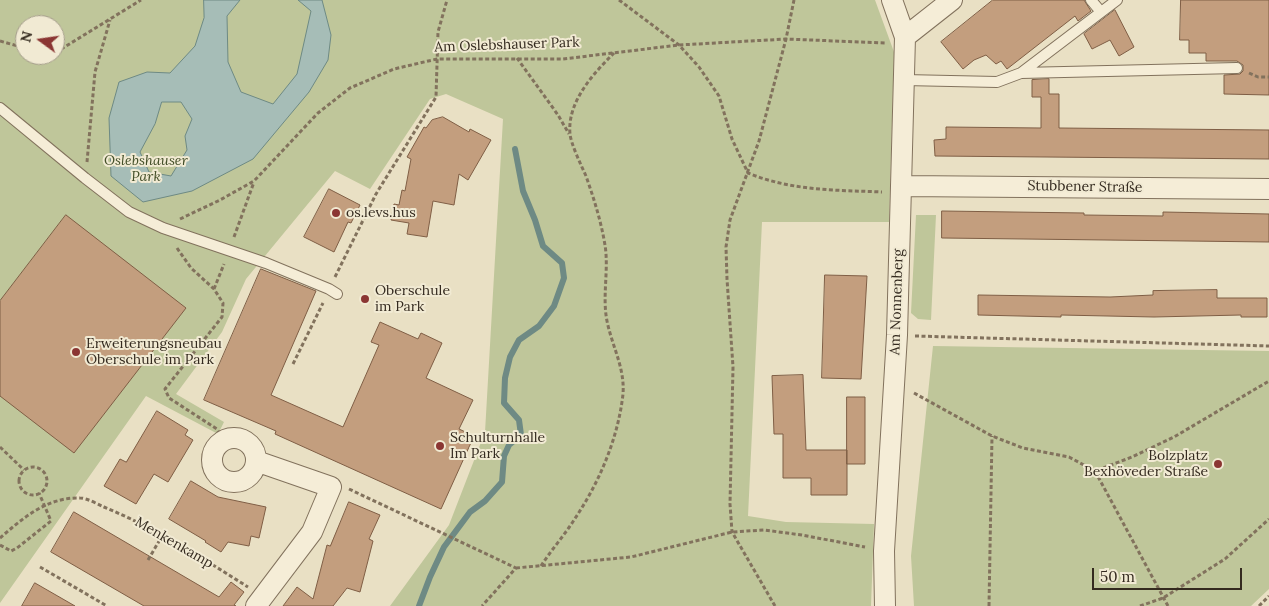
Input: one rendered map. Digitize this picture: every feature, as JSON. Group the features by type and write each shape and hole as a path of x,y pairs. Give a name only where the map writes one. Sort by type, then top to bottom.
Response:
{"street":[{"name":"Am Nonnenberg","path":"885,606 884,551 897,335 905,37 892,0"},
{"path":"905,37 952,0"},
{"name":"Stubbener Straße","path":"902,186 1269,189"},
{"path":"230,437 238,438 245,440 252,446 256,461 253,470 243,480 227,481 215,471 212,458 214,450 223,440 230,437"},
{"path":"256,461 331,487 312,532 260,602"}],"lane":[{"path":"1091,0 1100,12"},
{"path":"904,80 997,82 1021,73 1117,0"},
{"path":"1021,73 1237,68"},
{"path":"0,108 84,178 129,212 163,228 266,263 333,292"}],"path":[{"path":"65,47 141,0"},
{"path":"293,364 333,292 376,194 436,97 438,32 447,0"},
{"path":"619,0 679,45 699,67 719,96 732,139 748,173 769,181 811,189 884,192 902,186"},
{"path":"775,606 732,532 730,504 733,367 726,247 730,220 759,141 786,39 794,0"},
{"path":"84,178 90,142 95,72 110,20"},
{"name":"Am Oslebshauser Park","path":"163,228 254,181 318,113 350,88 394,69 437,59 563,59 679,45 786,39 882,44 905,37"},
{"path":"0,42 15,46"},
{"path":"570,135 574,110 580,95 598,69 615,52"},
{"path":"517,58 554,109 570,135 600,218 605,247 606,318 623,379 623,394 613,440 596,483 573,522 541,566"},
{"path":"1237,68 1258,77 1269,77"},
{"path":"163,228 191,268 214,289 223,303 222,317 165,389 169,398 217,430 223,440"},
{"path":"897,335 1269,346"},
{"path":"1095,471 1132,457 1174,437 1269,381"},
{"path":"894,383 992,436 1023,448 1069,457 1095,471 1168,606"},
{"path":"989,606 992,436"},
{"path":"0,447 24,470"},
{"path":"33,467 40,469 45,475 46,486 39,493 30,494 22,489 19,477 24,470 33,467"},
{"path":"331,487 348,488 516,568 632,557 732,532 764,530 802,535 884,551"},
{"path":"0,545 11,551 18,548 51,521 39,493"},
{"name":"Menkenkamp","path":"44,505 60,500 82,497 134,520 162,536 260,602"},
{"path":"0,538 20,520 44,505"},
{"path":"1140,606 1163,598 1225,559 1269,519"},
{"path":"148,560 162,536"},
{"path":"40,567 107,606"},
{"path":"482,606 516,568"},
{"path":"1260,606 1269,596"}],"green space":[{"name":"Oslebshauser Park","path":"0,0 875,0 894,52 889,222 762,222 748,516 786,522 874,524 871,606 390,606 449,525 485,432 503,119 446,94 430,99 370,189 335,171 246,279 222,332 176,394 224,422 218,434 146,396 0,603"},
{"path":"916,215 936,215 931,320 918,319 911,313"},
{"path":"933,346 1269,351 1269,589 1251,606 914,606 911,556"}],"water":[{"path":"204,0 240,0 227,16 228,62 241,92 273,104 297,74 311,11 298,0 322,0 331,35 328,60 309,92 253,159 192,191 143,202 111,176 109,118 119,82 147,72 170,73 195,46 204,18","holes":["162,102 181,102 192,119 185,136 187,150 171,176 149,172 140,152 155,124"]}],"building":[{"path":"993,0 1084,0 1091,11 1078,21 1075,16 1007,69 1001,61 996,64 986,55 974,60 963,69 941,42"},
{"path":"1181,0 1269,0 1269,95 1224,94 1224,75 1240,74 1243,71 1243,65 1237,61 1206,61 1206,53 1189,53 1189,40 1180,40"},
{"path":"1115,10 1134,47 1119,56 1110,40 1092,49 1084,34"},
{"path":"1049,79 1049,94 1059,94 1059,128 1269,130 1269,159 935,156 934,140 946,139 946,127 1041,128 1041,97 1032,97 1032,80"},
{"path":"443,117 469,132 470,129 491,140 468,180 459,174 454,205 433,201 427,237 407,234 409,223 391,220 394,204 399,205 402,190 405,191 411,159 407,157 424,127 426,128 432,120"},
{"name":"os.levs.hus","path":"329,189 360,205 351,223 348,222 334,252 304,237"},
{"path":"942,211 1163,216 1163,212 1269,214 1269,242 942,238"},
{"name":"Erweiterungsneubau Oberschule im Park","path":"66,215 186,308 74,453 0,396 0,301"},
{"path":"261,269 316,291 271,395 343,427 379,345 371,342 380,322 418,339 421,333 442,343 426,378 473,400 459,429 474,436 441,509 275,434 276,431 204,400"},
{"path":"825,275 867,276 861,379 822,378"},
{"path":"1217,290 1217,298 1267,298 1267,317 1241,317 1241,315 1154,317 1061,315 1061,317 978,315 978,295 1110,297 1153,295 1153,291"},
{"path":"803,375 806,450 847,450 847,495 811,495 811,478 783,478 783,434 774,434 772,376"},
{"path":"847,397 865,397 865,464 847,464"},
{"path":"157,411 188,430 185,435 193,440 168,482 154,474 136,504 104,486 120,459 126,462"},
{"path":"191,481 218,497 266,507 259,538 251,536 249,546 228,542 221,552 169,519"},
{"path":"349,502 380,515 369,539 373,541 360,592 347,588 333,606 283,606 297,587 313,599 327,545 330,546"},
{"path":"74,512 219,597 231,582 244,592 234,605 236,606 144,606 51,552"},
{"path":"35,583 75,606 22,606"}],"waterway":[{"path":"419,606 444,547 470,512 485,501 502,482 504,456 509,445 521,435 519,420 504,403 505,378 510,357 519,340 539,326 554,306 564,278 562,263 543,246 523,191 515,149"}],"place":[{"name":"os.levs.hus","path":"336,213"},
{"name":"Oberschule im Park","path":"365,299"},
{"name":"Erweiterungsneubau Oberschule im Park","path":"76,352"},
{"name":"Schulturnhalle Im Park","path":"440,446"},
{"name":"Bolzplatz Bexhöveder Straße","path":"1218,464"}]}
